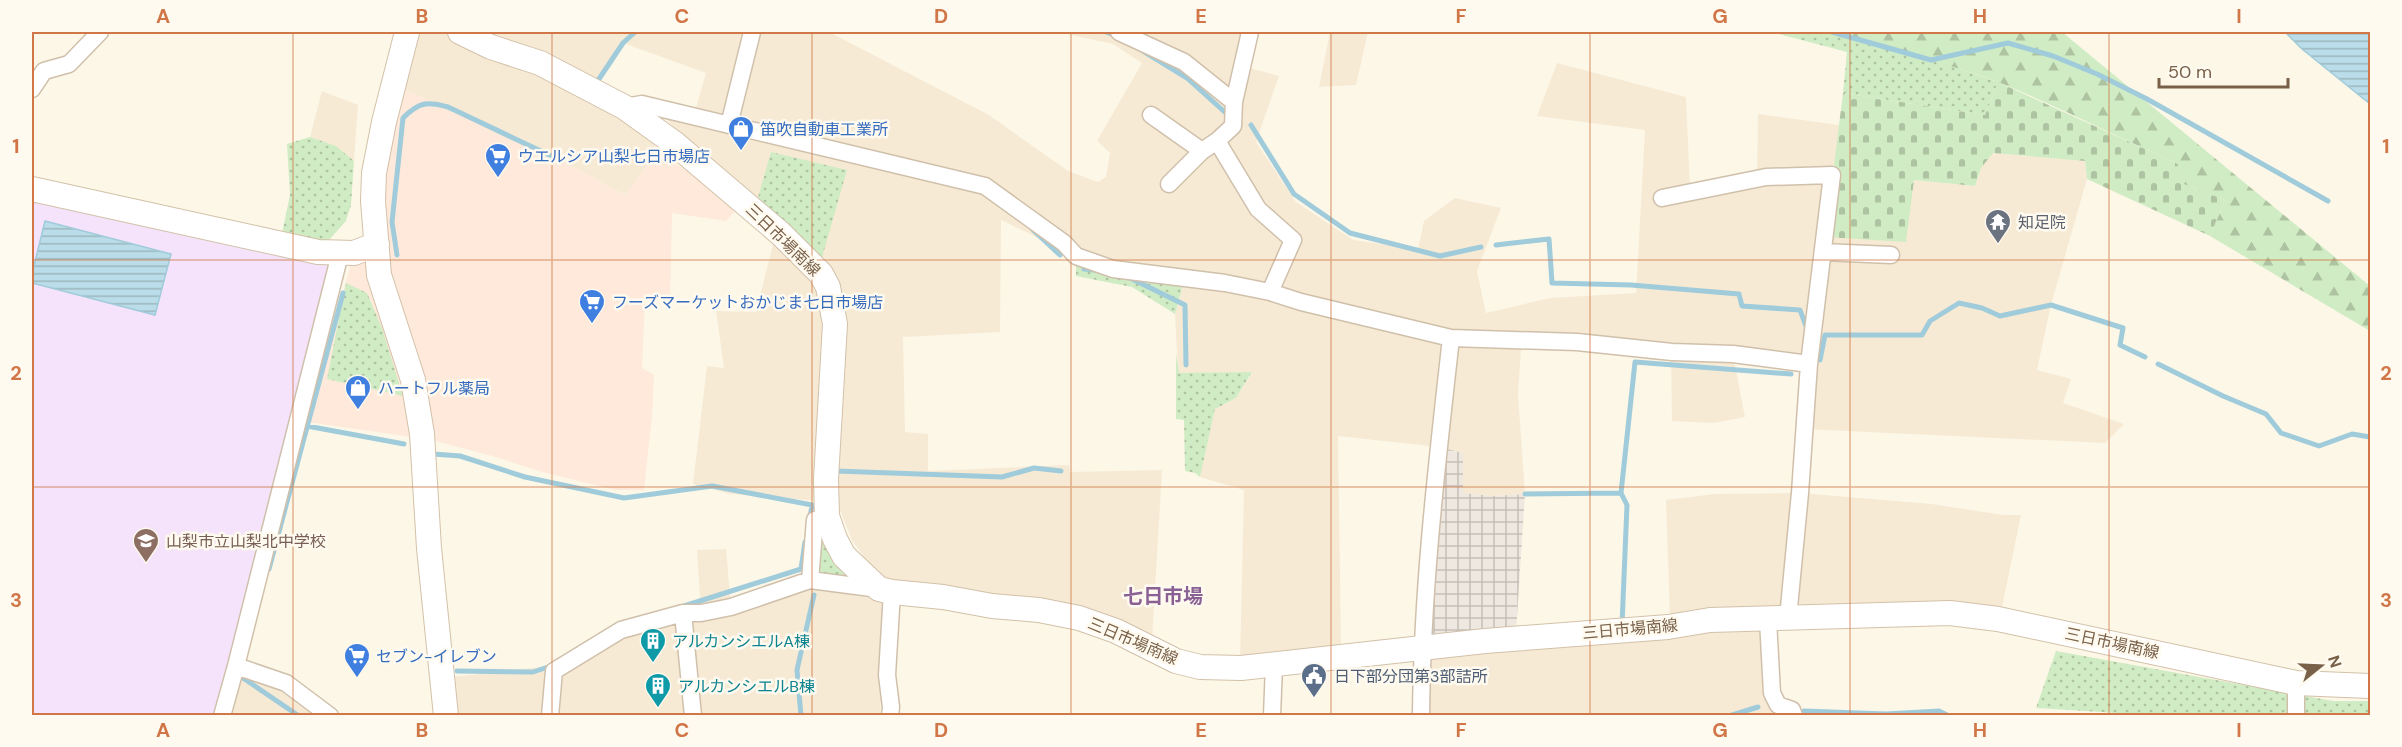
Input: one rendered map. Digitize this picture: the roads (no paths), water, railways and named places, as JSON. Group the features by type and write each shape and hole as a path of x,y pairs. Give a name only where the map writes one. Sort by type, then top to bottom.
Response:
{"main road":[{"path":"407,32 384,122 374,172 373,201 378,275 413,380 422,434 429,548 446,716"},
{"name":"三日市場南線","path":"460,32 490,47 540,63 624,107 674,143 781,234 821,274 828,288 835,324 826,479 827,516 844,556 886,590 1079,618 1116,632 1176,661 1200,667 1241,668 1274,665 1595,631 1668,627 1710,620 1950,613 1998,619 2296,683 2370,686"},
{"path":"32,189 318,252 354,253 377,244"}],"street":[{"path":"32,89 44,71 69,64 100,32"},
{"path":"729,125 752,32"},
{"path":"1119,32 1184,62 1234,102"},
{"path":"1169,184 1202,151 1233,126 1234,102 1250,32"},
{"path":"624,107 642,104 985,186 1064,243 1076,256 1113,269 1225,283 1270,292 1301,302 1451,338 1577,342 1672,352 1733,354 1809,364"},
{"path":"1151,115 1202,151"},
{"path":"1217,141 1258,209 1293,240 1270,292"},
{"path":"1662,198 1766,177 1833,175 1809,364 1800,493 1778,619 1772,693 1778,705 1792,710 1794,716"},
{"path":"1823,252 1891,255"},
{"path":"222,716 340,254"},
{"path":"1421,716 1422,649 1439,447 1451,338"},
{"path":"810,580 815,520 827,516"},
{"path":"550,716 554,671 621,630 683,613 701,613 731,607 810,580 886,590 890,716"},
{"path":"683,613 693,716"},
{"path":"1272,716 1274,665"},
{"path":"236,666 286,684 330,716"},
{"path":"2296,683 2296,716"}],"water":[{"path":"2285,32 2370,32 2370,104 2302,49"},
{"path":"45,221 171,254 155,315 32,283 32,274"}],"waterway":[{"path":"595,85 623,43 635,32"},
{"path":"1106,32 1117,36"},
{"path":"1832,32 1931,60 2008,43 2053,56 2097,74 2147,99 2328,201"},
{"path":"1143,51 1187,78 1228,115"},
{"path":"397,255 392,222 403,118 419,106 434,104 448,107 562,161"},
{"path":"1251,125 1294,194 1350,233 1440,256 1481,247"},
{"path":"1033,230 1060,255"},
{"path":"1496,245 1549,239 1552,283 1631,285 1739,294 1742,306 1800,310 1807,329"},
{"path":"1084,269 1095,270"},
{"path":"1130,278 1185,305 1186,365"},
{"path":"269,569 343,293"},
{"path":"1820,360 1825,335 1922,335 1930,321 1959,303 1982,308 2000,316 2051,305 2123,328 2120,345 2145,357"},
{"path":"1525,494 1621,493 1635,362 1791,374"},
{"path":"2158,364 2266,414 2281,433 2319,446 2352,434 2370,437"},
{"path":"307,426 404,444"},
{"path":"433,454 460,456 525,477 624,498 712,486 812,505 810,518"},
{"path":"836,471 1002,477 1034,468 1061,471"},
{"path":"1621,493 1627,505 1622,625"},
{"path":"684,606 801,569 805,542"},
{"path":"801,716 797,670 814,595"},
{"path":"457,671 533,672 551,666"},
{"path":"238,681 240,676 299,716"},
{"path":"1729,716 1758,707"},
{"path":"1804,711 1886,714 1939,711 1949,716"}],"place":[{"name":"笛吹自動車工業所","path":"741,152"},
{"name":"ウエルシア山梨七日市場店","path":"498,179"},
{"name":"知足院","path":"1998,245"},
{"name":"フーズマーケットおかじま七日市場店","path":"592,325"},
{"name":"ハートフル薬局","path":"358,411"},
{"name":"山梨市立山梨北中学校","path":"146,564"},
{"name":"アルカンシエルA棟","path":"653,664"},
{"name":"セブン-イレブン","path":"357,679"},
{"name":"日下部分団第3部詰所","path":"1314,699"},
{"name":"アルカンシエルB棟","path":"658,709"}],"district":[{"name":"七日市場","path":"1163,596"}]}
